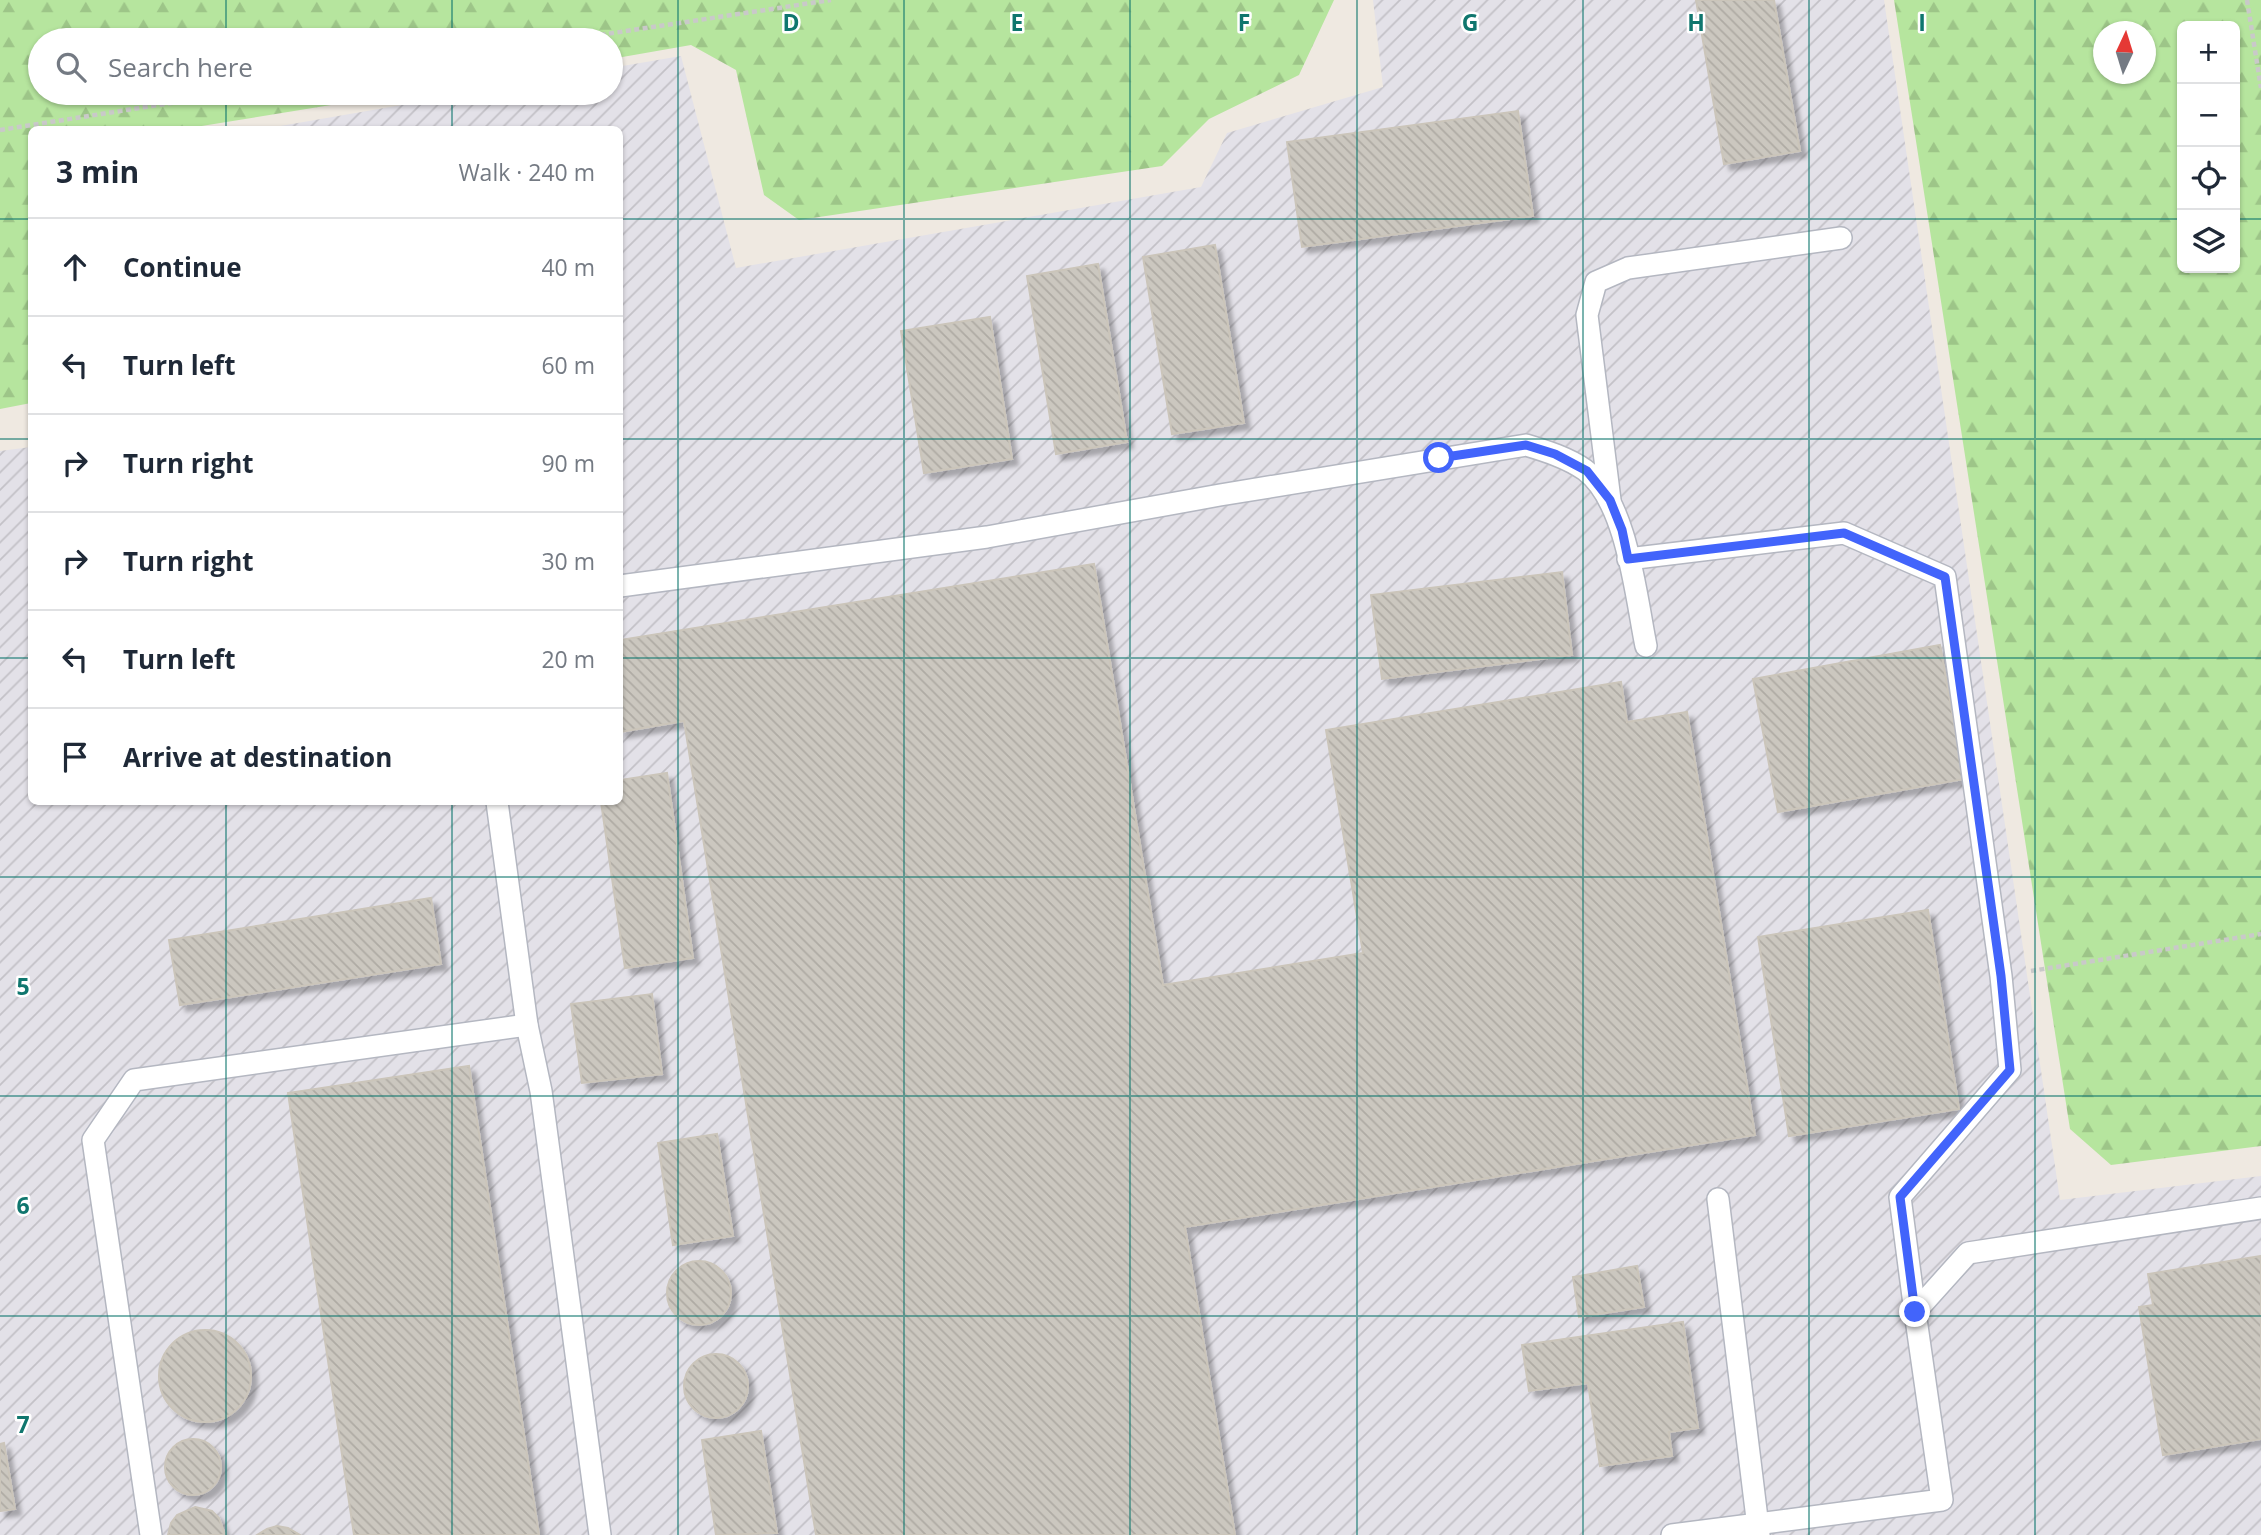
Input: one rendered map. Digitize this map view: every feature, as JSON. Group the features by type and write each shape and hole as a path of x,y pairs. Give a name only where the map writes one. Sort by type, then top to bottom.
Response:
{"lane":[{"path":"1646,646 1622,530 1610,500 1587,314 1596,282 1628,268 1841,238"},
{"path":"623,586 987,537 1220,495 1526,445 1555,454 1587,471 1610,500"},
{"path":"1628,559 1844,533 1945,577 2001,976 2010,1070 1900,1197 1942,1500 1758,1529 1672,1535"},
{"path":"498,805 527,1025 541,1091 600,1535"},
{"path":"150,1535 93,1140 134,1080 527,1025"},
{"path":"1718,1199 1758,1529"},
{"path":"1915,1312 1968,1253 2261,1208"}],"path":[{"path":"623,32 831,0"},
{"path":"2247,0 2261,88"},
{"path":"0,130 158,105"},
{"path":"2001,976 2261,934"}],"shaded area":[{"path":"1373,0 1884,0 2060,1200 2261,1176 2261,1535 0,1535 0,451 28,447 28,805 623,805 623,126 280,126 402,105 623,105 623,66 681,56 736,268 1201,187 1227,133 1383,87"}],"green space":[{"path":"0,0 1334,0 1299,75 1209,119 1162,166 799,220 764,195 736,70 691,45 623,57 623,28 28,28 28,105 331,105 202,126 28,126 28,404 0,409"},
{"path":"1894,0 2261,0 2261,1146 2111,1165 2070,1129"}],"building":[{"path":"1696,0 1774,0 1800,151 1724,164"},
{"path":"1518,111 1533,216 1302,247 1287,142"},
{"path":"1215,245 1244,423 1172,434 1143,257"},
{"path":"1098,264 1127,442 1056,454 1027,276"},
{"path":"990,317 1012,459 924,473 901,331"},
{"path":"1094,564 1163,985 1363,953 1326,730 1621,682 1627,722 1687,712 1755,1135 1185,1227 1235,1535 816,1535 684,721 623,731 623,640"},
{"path":"1562,572 1572,655 1382,679 1371,595"},
{"path":"1940,645 1964,779 1778,812 1753,679"},
{"path":"667,773 693,958 625,968 601,805 623,805 623,780"},
{"path":"431,898 441,964 180,1005 169,940"},
{"path":"1928,910 1959,1109 1789,1136 1758,937"},
{"path":"652,994 662,1074 582,1083 571,1004"},
{"path":"469,1066 539,1535 354,1535 288,1093"},
{"path":"717,1134 733,1236 673,1245 658,1143"},
{"path":"2261,1256 2261,1439 2163,1455 2139,1307 2153,1305 2148,1274"},
{"path":"693,1261 705,1261 722,1270 729,1281 729,1305 722,1316 705,1325 693,1325 681,1320 672,1311 667,1299 667,1287 672,1275 681,1266"},
{"path":"1637,1266 1644,1307 1579,1317 1573,1277"},
{"path":"1683,1322 1698,1428 1669,1432 1672,1456 1600,1466 1588,1383 1529,1391 1522,1345"},
{"path":"205,1330 223,1333 238,1343 248,1358 251,1376 248,1394 238,1409 223,1419 205,1422 187,1419 172,1409 162,1394 159,1376 162,1358 172,1343 187,1333"},
{"path":"710,1354 722,1354 739,1363 746,1374 746,1398 739,1409 722,1418 710,1418 698,1413 689,1404 684,1392 684,1380 689,1368 698,1359"},
{"path":"761,1431 777,1533 716,1535 702,1440"},
{"path":"188,1439 198,1439 213,1447 219,1456 219,1478 213,1487 198,1495 188,1495 170,1483 165,1472 165,1462 177,1444"},
{"path":"4,1443 15,1509 0,1511 0,1444"},
{"path":"195,1507 212,1511 219,1518 225,1535 168,1535 171,1523 177,1515"},
{"path":"277,1526 288,1528 300,1535 257,1535"}],"route":[{"path":"1439,458 1526,445 1555,454 1587,471 1610,500 1622,530 1628,559 1844,533 1945,577 2001,976 2010,1070 1900,1197 1915,1312"}]}
